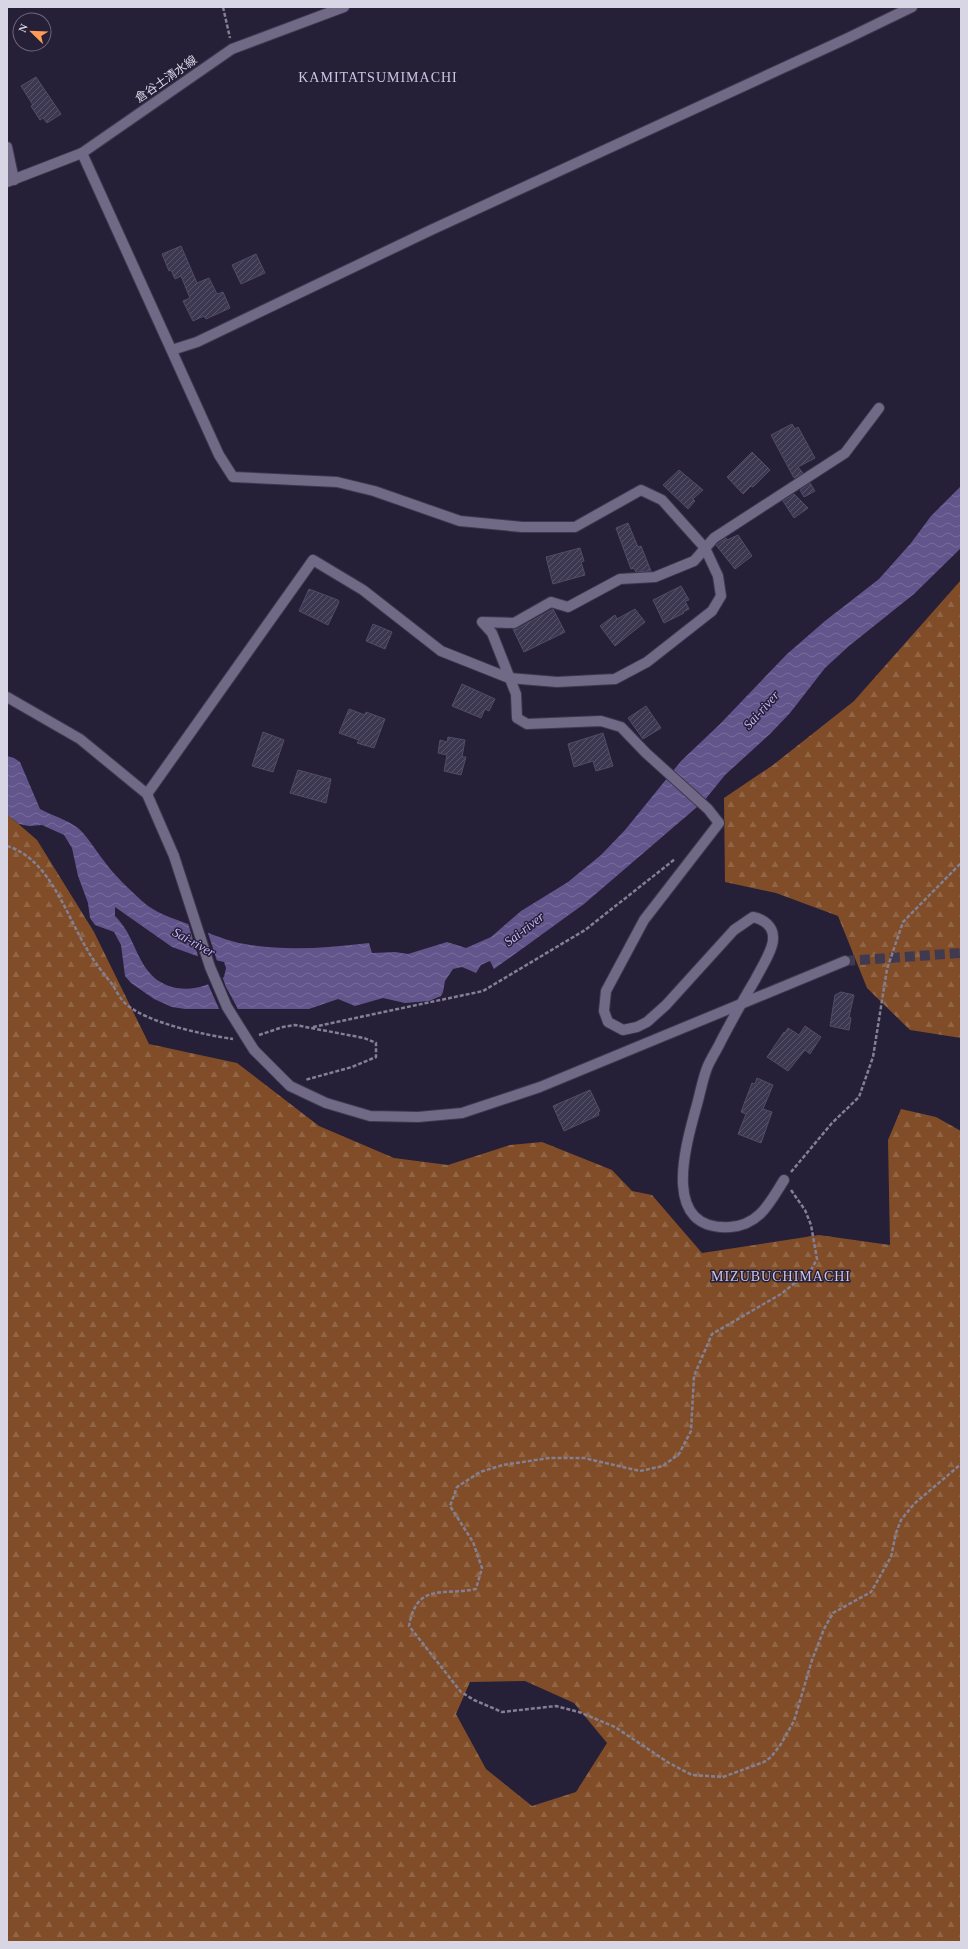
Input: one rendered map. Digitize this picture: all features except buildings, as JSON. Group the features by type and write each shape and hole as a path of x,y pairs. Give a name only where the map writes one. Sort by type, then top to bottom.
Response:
{"street":[{"name":"倉谷土清水線","path":"11,181 82,153 232,49 344,7"},
{"path":"172,350 203,339 431,230 848,38 912,7"},
{"path":"7,147 11,181"},
{"path":"82,153 219,455 233,477 337,482 374,491 460,521 522,527 575,527 641,490 662,500 705,548 718,576 721,596 712,611 647,662 615,679 558,682 509,678 441,651 363,590 312,560 147,794"},
{"path":"784,1180 761,1215 741,1226 720,1227 703,1223 691,1212 684,1197 682,1171 688,1135 707,1067 764,962 774,939 771,927 761,919 753,917 734,930 666,1005 647,1022 638,1027 623,1030 608,1022 604,1011 606,991 644,920 719,823 708,809 646,753 621,727 601,721 527,724 517,718 516,694 492,633 482,622 514,624 551,602 568,607 620,579 655,577 694,561 714,538 845,453 879,408"},
{"path":"7,697 80,739 147,794 174,856 210,967 227,1007 254,1050 290,1086 326,1103 370,1116 418,1117 462,1113 540,1087 845,961"}],"path":[{"path":"223,7 232,49"},
{"path":"7,846 16,848 31,860 49,881 65,907 87,949 126,1004 137,1012 168,1024 217,1036 238,1039"},
{"path":"311,1027 482,991 585,930 676,857"},
{"path":"961,863 903,922 887,969 873,1056 860,1097 832,1123 784,1180 805,1210 811,1225 817,1259 811,1270 782,1294 712,1334 694,1376 691,1431 678,1454 663,1466 640,1471 584,1458 549,1458 503,1465 480,1472 457,1487 450,1506 473,1542 482,1568 476,1589 432,1592 420,1599 412,1612 409,1626 461,1692 474,1700 502,1712 556,1706 579,1712 615,1727 669,1763 692,1775 723,1777 764,1762 771,1757 794,1721 812,1660 824,1629 833,1613 871,1592 891,1557 896,1533 902,1520 914,1504 961,1464"},
{"path":"256,1036 289,1026 311,1027 364,1038 376,1043 376,1057 352,1067 290,1086"}],"green space":[{"path":"961,580 961,1038 910,1030 867,988 838,916 776,893 725,882 724,798 773,765 854,701"},
{"path":"7,814 37,840 94,932 149,1044 237,1063 319,1126 394,1158 448,1165 510,1145 542,1142 612,1170 632,1191 652,1195 702,1253 819,1235 890,1245 888,1140 901,1109 936,1117 961,1131 961,1942 7,1942","holes":["525,1681 574,1703 607,1743 576,1792 532,1806 486,1769 456,1714 470,1682"]}],"water":[{"name":"Sai-river","path":"961,486 961,548 914,594 849,646 825,668 790,713 771,733 725,775 704,801 584,904 494,969 490,961 481,965 476,973 462,967 453,969 445,981 441,996 429,1001 405,1003 383,998 355,1006 338,999 309,1009 185,1009 172,1007 154,999 131,983 125,976 121,945 114,932 95,925 90,918 88,903 78,876 72,848 64,835 42,825 29,826 19,824 8,815 7,756 20,762 40,809 69,822 78,828 117,877 142,901 158,912 213,935 232,941 272,948 320,948 369,943 372,953 395,952 408,954 447,942 466,948 491,937 521,911 568,882 601,855 625,830 681,761 720,724 787,654 825,621 879,579 911,543 931,516","holes":["115,907 172,947 197,956 224,962 226,968 224,977 213,983 189,989 177,988 164,984 154,977 146,968 129,936 115,916"]}],"pier":[{"path":"188,923 207,930 217,961 199,959"},
{"path":"222,976 226,987 239,1011 220,1011 208,984"}],"tunnel":[{"path":"845,961 961,953"}],"district":[{"name":"KAMITATSUMIMACHI","path":"378,77"},
{"name":"MIZUBUCHIMACHI","path":"781,1276"}]}
